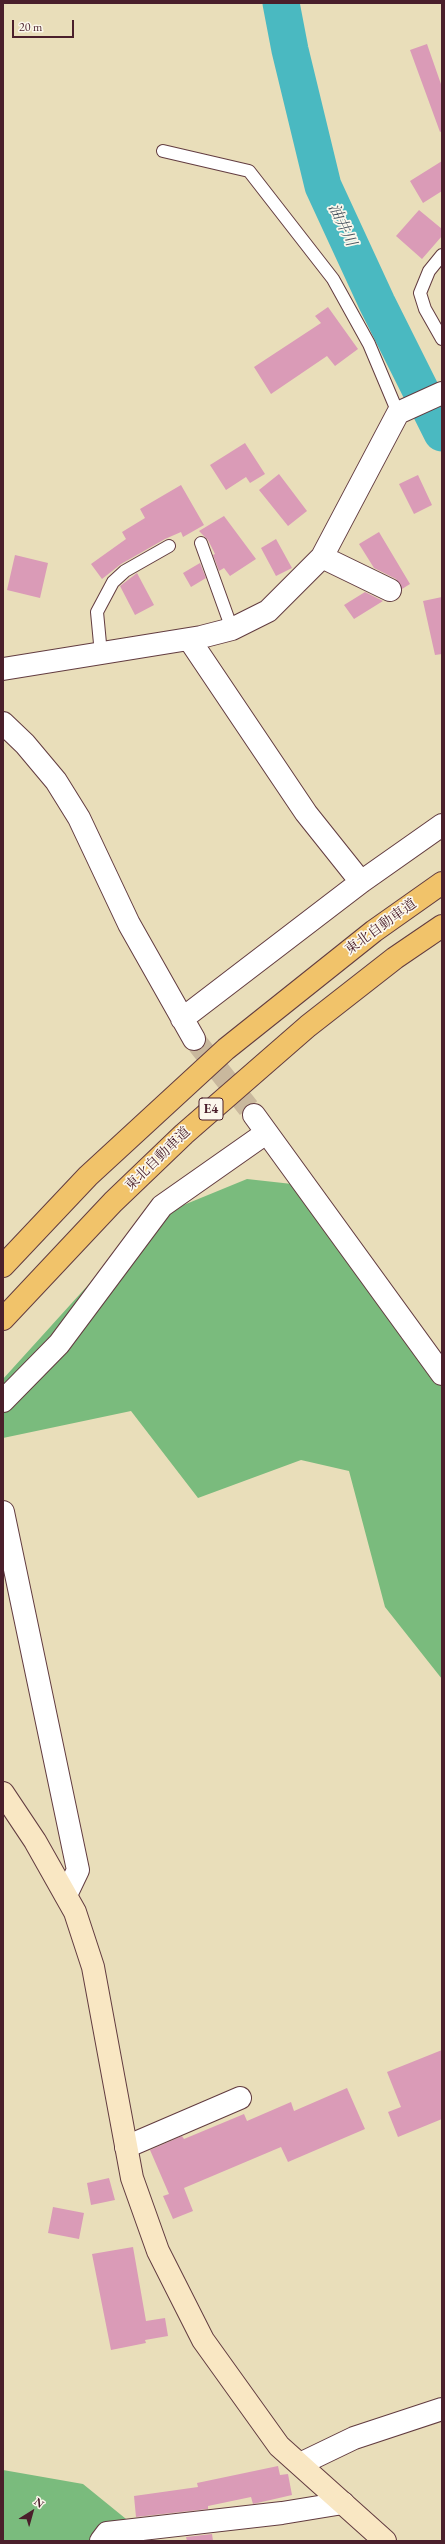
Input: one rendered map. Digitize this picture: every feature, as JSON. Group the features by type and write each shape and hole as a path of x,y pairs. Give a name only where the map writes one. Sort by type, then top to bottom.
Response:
{"highway":[{"name":"東北自動車道","path":"3,1266 88,1176 226,1049 374,931 442,883"},
{"name":"東北自動車道","path":"3,1319 113,1202 189,1129 308,1026 395,958 442,926"}],"street":[{"path":"3,669 189,639 232,629 268,611 322,557 398,413 442,393"},
{"path":"322,557 390,590"},
{"path":"189,639 306,813 361,882"},
{"path":"3,723 25,744 56,781 79,818 129,924 194,1039"},
{"path":"182,1019 361,882 442,825"},
{"path":"254,1115 442,1374"},
{"path":"3,1401 59,1344 162,1206 266,1133"},
{"path":"3,1512 78,1870 66,1895"},
{"path":"3,1793 35,1841 75,1912 94,1967 132,2178 158,2251 203,2340 279,2446 385,2541"},
{"path":"126,2147 240,2098"},
{"path":"300,2464 354,2438 442,2409"},
{"path":"101,2541 107,2533 282,2513 342,2503"}],"lane":[{"path":"163,151 249,171 333,279 369,344 398,413"},
{"path":"442,255 429,271 420,293 425,309 442,339"},
{"path":"201,543 232,629"},
{"path":"101,654 97,612 112,582 126,571 169,546"}],"green space":[{"path":"247,1179 310,1186 442,1376 442,1679 385,1607 349,1471 301,1460 198,1498 131,1411 3,1438 3,1379 147,1220"},
{"path":"3,2470 83,2484 131,2523 130,2541 3,2541"}],"building":[{"path":"427,44 442,87 442,131 440,132 410,50"},
{"path":"442,161 442,191 423,203 410,181"},
{"path":"419,210 442,229 442,236 422,259 396,236"},
{"path":"328,307 358,349 335,366 327,356 271,394 254,367 321,323 315,316"},
{"path":"245,443 265,474 250,483 246,477 226,490 210,465"},
{"path":"279,474 307,511 288,526 259,490"},
{"path":"418,475 432,505 414,514 399,484"},
{"path":"181,485 204,525 183,537 181,532 165,539 121,564 102,579 91,564 126,539 122,532 145,518 140,509"},
{"path":"224,516 256,559 230,576 224,568 219,571 213,555 215,554 208,540 199,531"},
{"path":"379,532 410,584 402,589 396,579 374,568 359,544"},
{"path":"276,539 292,568 276,576 261,548"},
{"path":"15,555 48,563 40,598 7,590"},
{"path":"200,563 206,578 191,587 183,573"},
{"path":"137,573 154,605 135,615 120,586"},
{"path":"365,592 383,601 354,619 344,605"},
{"path":"442,597 442,654 435,655 423,601"},
{"path":"442,2050 442,2119 398,2137 388,2112 401,2107 387,2072"},
{"path":"347,2088 365,2129 288,2162 281,2147 184,2188 193,2211 173,2219 163,2196 169,2194 150,2150 182,2136 184,2139 244,2114 247,2121 291,2102 294,2111"},
{"path":"109,2178 115,2200 91,2205 87,2183"},
{"path":"53,2207 84,2213 79,2239 48,2233"},
{"path":"133,2247 146,2321 165,2318 168,2336 145,2340 146,2343 111,2350 92,2254"},
{"path":"278,2466 280,2475 288,2474 292,2495 253,2504 251,2497 208,2506 208,2509 136,2517 134,2496 198,2487 197,2483"},
{"path":"212,2534 213,2541 187,2541 186,2537"}],"waterway":[{"name":"油井川","path":"281,3 290,50 323,186 377,303 442,433"}],"tunnel":[{"path":"194,1039 254,1115"}]}
